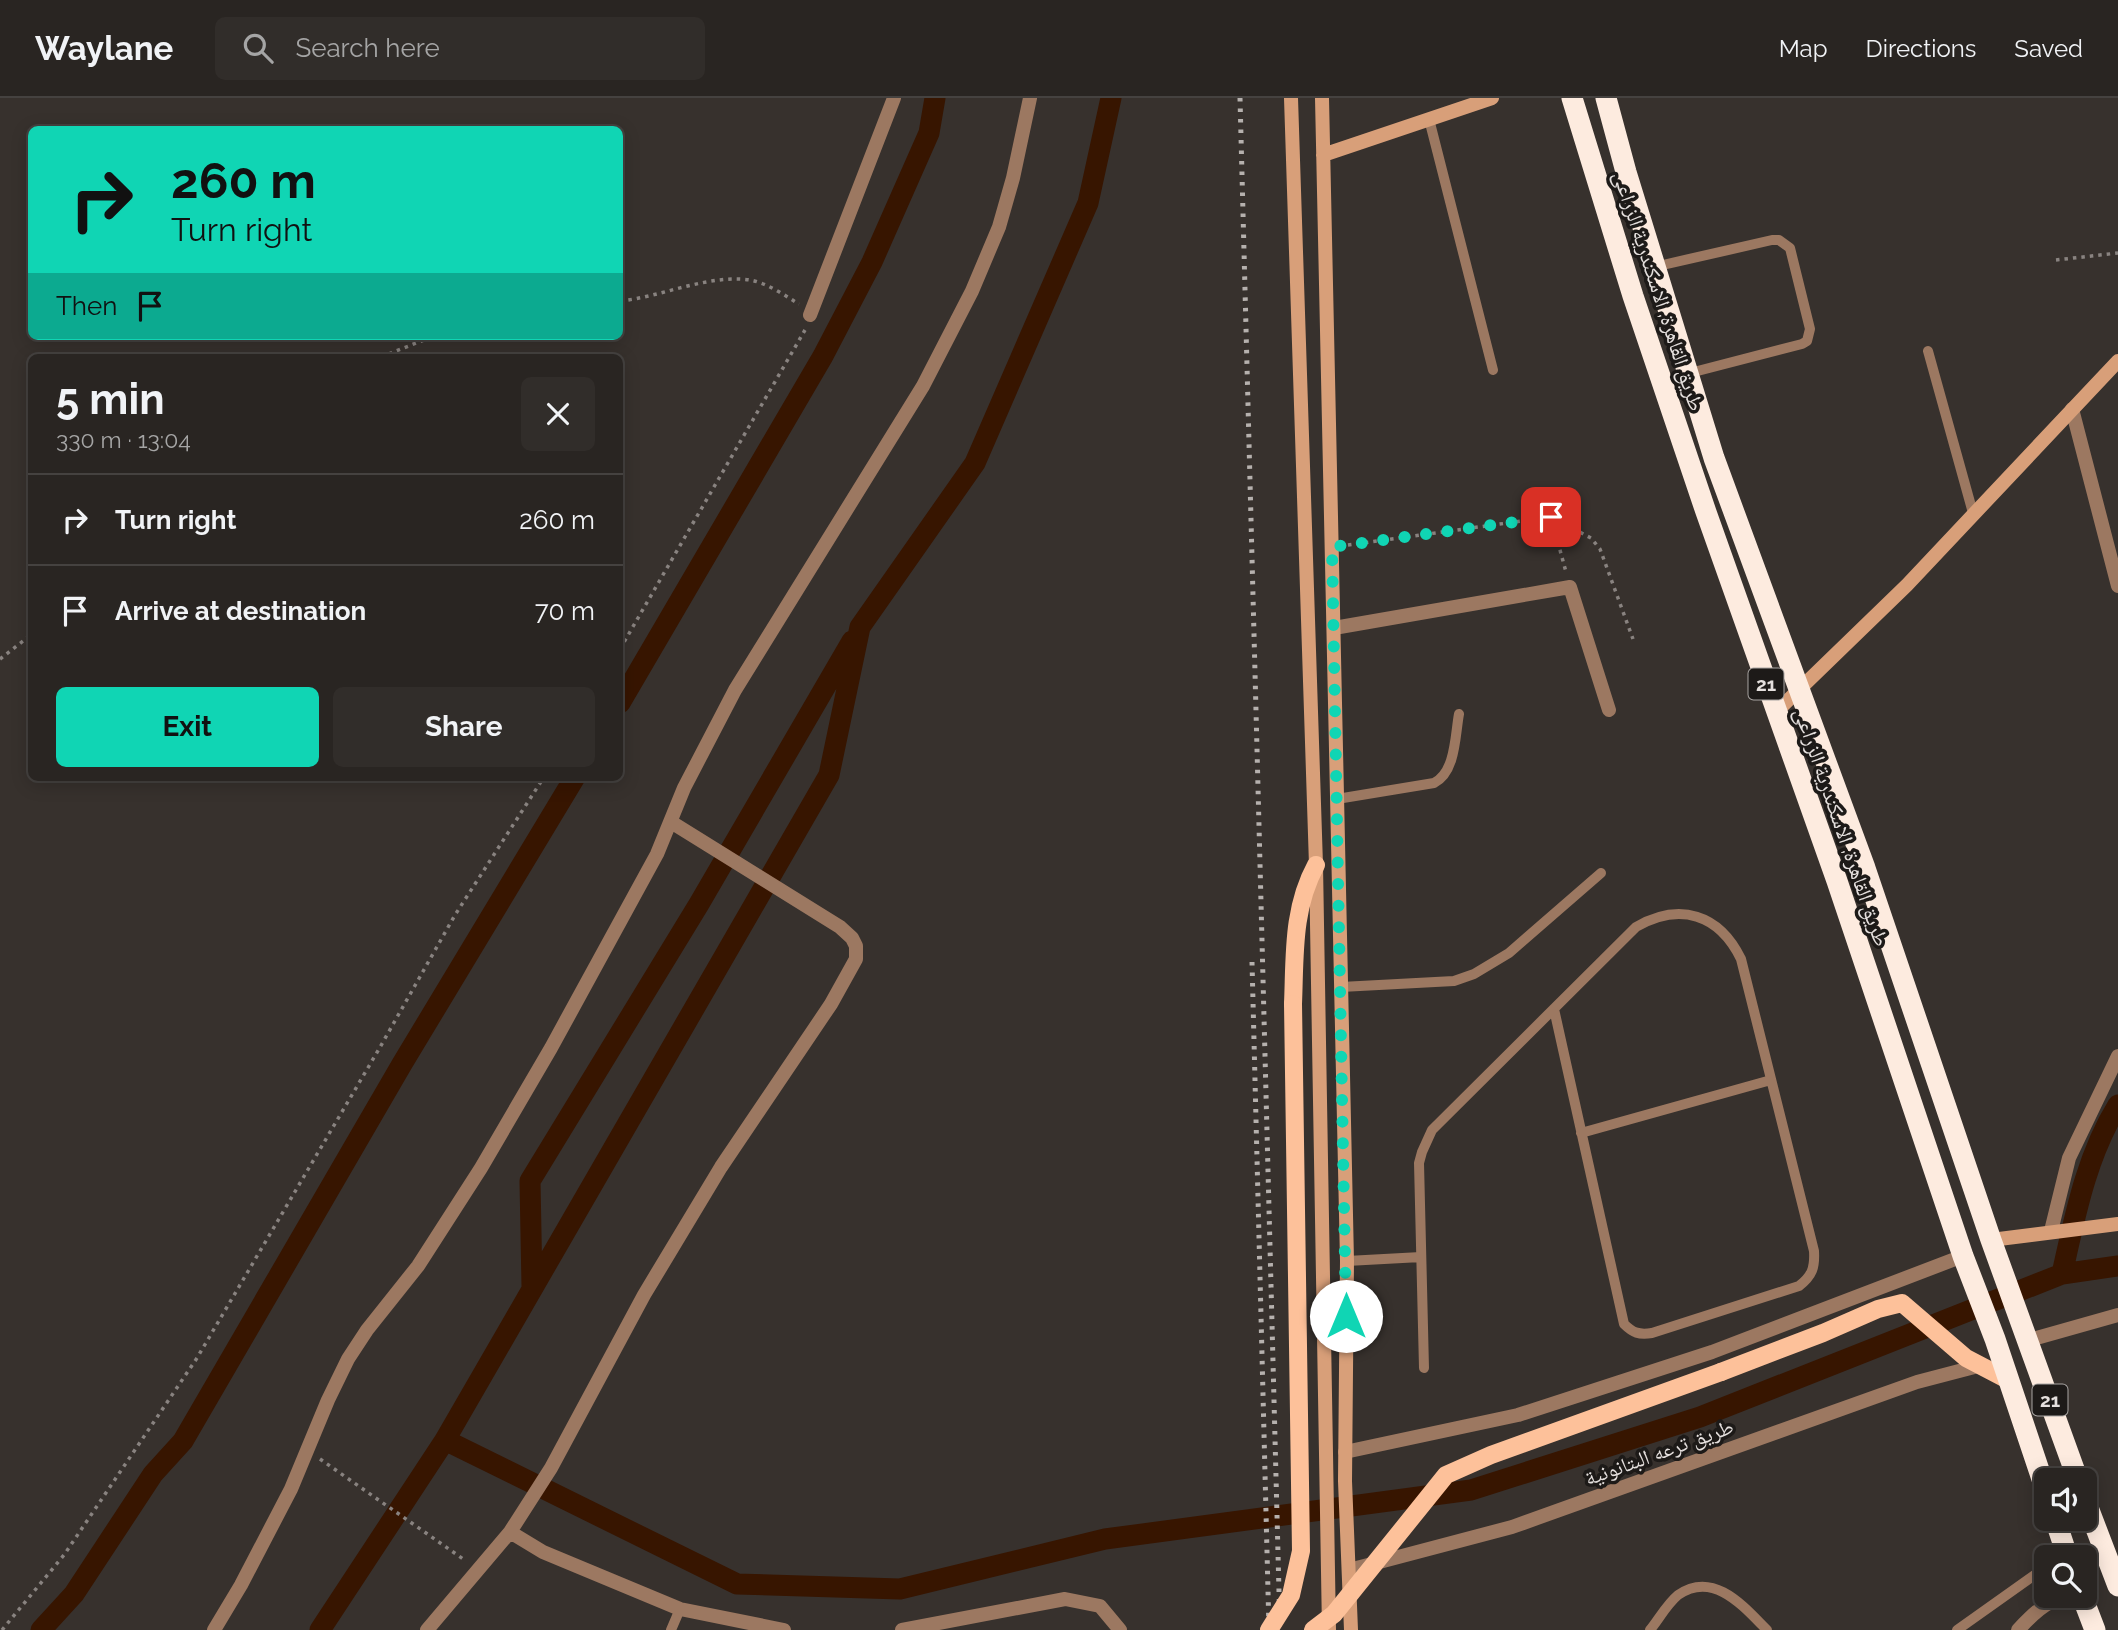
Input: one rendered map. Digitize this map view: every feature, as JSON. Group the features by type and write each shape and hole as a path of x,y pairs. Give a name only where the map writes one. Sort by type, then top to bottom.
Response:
{"highway":[{"name":"طريق القاهرة, الاسكندرية الزراعى","path":"1572,98 1633,296 2038,1468"},
{"name":"طريق القاهرة, الاسكندرية الزراعى","path":"1606,98 1686,374 1714,458 1865,868 1991,1240 2074,1468"},
{"path":"2097,1531 2118,1586"},
{"path":"2087,1608 2095,1630"}],"main road":[{"path":"1291,98 1315,865 1324,1482 1329,1630"},
{"path":"1322,98 1347,1261 1345,1481 1351,1630"},
{"path":"1323,155 1492,98"},
{"path":"1776,712 1907,585 2118,361"},
{"path":"1269,1630 1291,1595 1301,1551 1293,1004 1297,918 1303,891 1315,865"},
{"path":"1991,1240 2111,1224"},
{"path":"1313,1630 1334,1614 1447,1475 1491,1455 1721,1372 1878,1309 1902,1303 1974,1362 2010,1381"}],"street":[{"path":"810,315 894,98"},
{"path":"214,1630 282,1506 337,1381 356,1346 459,1206 551,1048 657,854 684,788 735,690 923,386 972,291 999,227 1013,178 1030,98"},
{"path":"2072,409 2118,586"},
{"path":"1334,628 1570,587 1609,710"},
{"path":"427,1630 510,1532 551,1468 644,1295 721,1167 831,1004 856,959 856,946 852,938 840,928 671,822"},
{"path":"2051,1231 2068,1158 2118,1056"},
{"path":"1345,1452 1518,1415 1723,1347 1965,1261"},
{"path":"2025,1330 2118,1315"},
{"name":"طريق ترعه البتانونية","path":"1349,1570 1512,1527 1974,1362"},
{"path":"510,1532 543,1552 680,1609 784,1630"},
{"path":"902,1630 1065,1599 1100,1605 1120,1630"},
{"path":"2018,1630 2042,1608"}],"lane":[{"path":"1429,119 1493,370"},
{"path":"1654,267 1772,240 1779,240 1790,248 1810,329 1807,341 1686,374"},
{"path":"1928,351 1973,513"},
{"path":"1338,800 1440,780 1449,766 1459,713"},
{"path":"1341,987 1454,981 1474,974 1510,953 1601,873"},
{"path":"1424,1368 1419,1163 1426,1141 1432,1130 1636,927 1652,918 1687,914 1705,919 1720,929 1733,943 1741,960 1814,1251 1815,1265 1810,1278 1799,1286 1652,1333 1643,1335 1632,1332 1624,1324 1554,1009"},
{"path":"1581,1133 1771,1080"},
{"path":"1347,1261 1421,1257"},
{"path":"1957,1630 2034,1575"},
{"path":"1650,1630 1677,1596 1704,1587 1726,1592 1767,1630"},
{"path":"671,1630 680,1609"}],"path":[{"path":"2056,260 2118,253"},
{"path":"623,299 726,280 751,280 804,307 810,315 808,324 623,644"},
{"path":"389,354 424,340"},
{"path":"1332,547 1551,517 1591,538 1600,550 1633,639"},
{"path":"1551,517 1570,587"},
{"path":"0,659 28,637"},
{"path":"2,1630 64,1555 197,1358 455,915 541,781"},
{"path":"307,1450 479,1570"}],"waterway":[{"path":"623,698 823,356 872,262 929,133 935,98"},
{"path":"320,1630 445,1440 829,775 860,627 975,463 1088,203 1111,98"},
{"path":"532,1286 530,1181 699,904 852,641"},
{"path":"41,1630 74,1594 153,1474 183,1441 402,1064 573,781"},
{"path":"2062,1274 2090,1166 2118,1105"},
{"path":"445,1440 737,1584 900,1589 1105,1539 1471,1490 1700,1417 2062,1274 2118,1266"}],"railway":[{"path":"1240,98 1280,1630"},
{"path":"1252,962 1269,1630"}],"route":[{"path":"1346,1316 1332,547 1551,517"}]}
